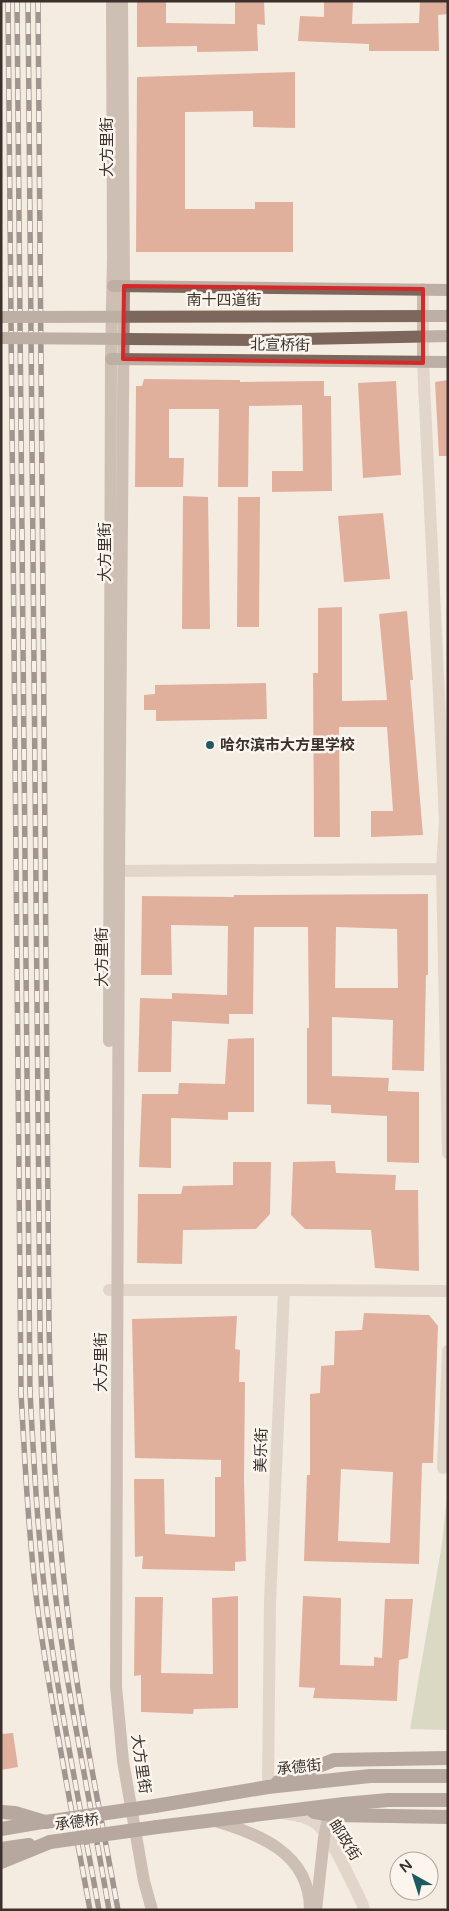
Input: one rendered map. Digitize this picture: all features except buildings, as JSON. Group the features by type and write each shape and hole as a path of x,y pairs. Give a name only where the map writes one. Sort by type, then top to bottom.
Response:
{"highway":[{"path":"268,1787 298,1773 334,1760 448,1758"},
{"name":"承德街","path":"155,1806 268,1787 370,1776 448,1776"},
{"path":"210,1819 388,1800 448,1800"},
{"name":"承德桥","path":"1,1829 155,1806"},
{"path":"299,1809 328,1814 448,1817"},
{"path":"1,1812 15,1813 46,1822"},
{"name":"承德桥","path":"1,1849 210,1819"},
{"path":"1,1862 50,1842"}],"main road":[{"name":"大方里街","path":"112,1 119,286"},
{"name":"大方里街","path":"122,1 117,359 110,1644 117,1766 139,1888 145,1910"},
{"path":"119,286 448,290"},
{"name":"南十四道街","path":"1,317 448,316"},
{"path":"1,338 254,340 448,336"},
{"name":"北宣桥街","path":"117,359 448,362"},
{"name":"大方里街","path":"113,1290 116,1686 123,1761 144,1881 152,1910"},
{"path":"316,1910 328,1814"},
{"path":"210,1819 254,1834 278,1848 294,1863 301,1873 310,1910"}],"street":[{"path":"423,289 423,363 444,810 442,869 448,1153"},
{"path":"442,869 448,852"},
{"path":"114,871 442,869"},
{"path":"113,1290 448,1291"},
{"name":"美乐街","path":"268,1787 270,1602 284,1290"},
{"path":"443,1468 448,1351"},
{"name":"邮政街","path":"277,1812 306,1818 320,1826 364,1910"}],"highlighted area":[{"path":"124,286 423,289 423,363 123,359"}],"green space":[{"path":"448,1486 448,1730 410,1729 442,1544"}],"railway":[{"path":"8,1 21,1393 30,1530 38,1612 56,1724 90,1910"},
{"path":"17,1 30,1392 39,1529 47,1611 64,1723 99,1910"},
{"path":"28,1 42,1412 46,1496 59,1622 75,1726 109,1910"},
{"path":"38,1 51,1396 60,1537 72,1645 83,1721 118,1910"}],"place":[{"name":"哈尔滨市大方里学校","path":"210,745"}]}
